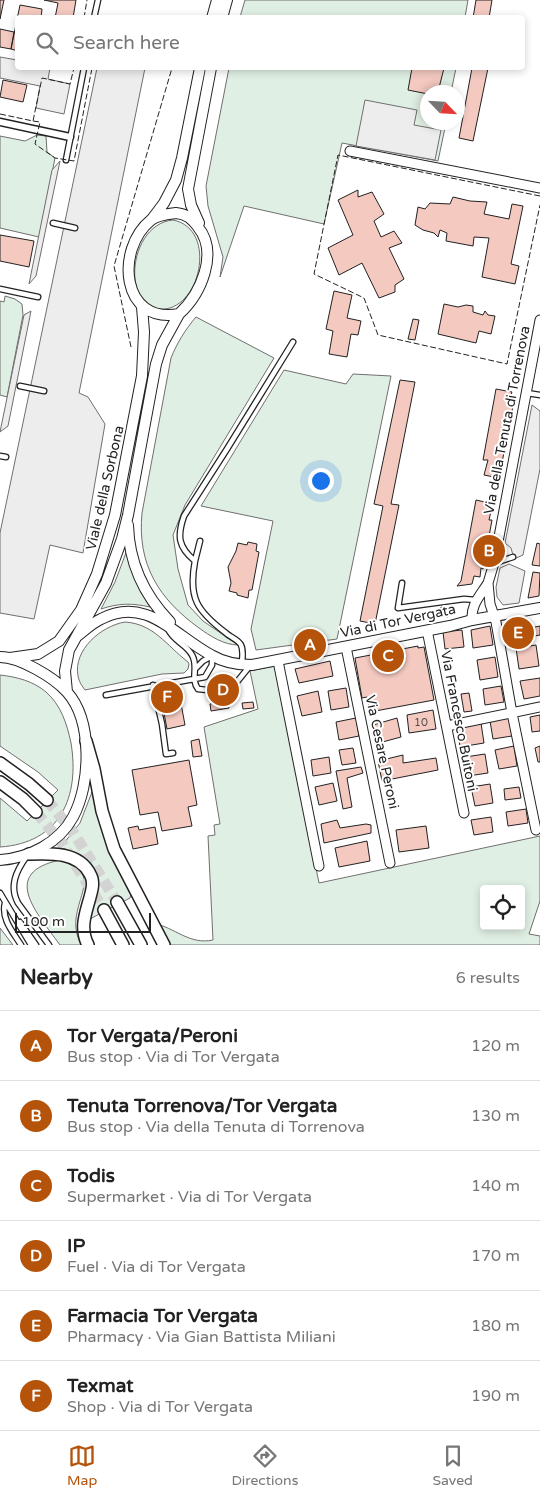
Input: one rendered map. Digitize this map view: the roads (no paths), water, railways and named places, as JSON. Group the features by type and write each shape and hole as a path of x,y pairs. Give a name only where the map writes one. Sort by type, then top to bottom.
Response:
{"main road":[{"path":"86,741 94,769 102,811 114,849 164,945"},
{"path":"0,763 47,800"},
{"path":"0,782 23,799 36,812"},
{"path":"29,854 68,857 80,860 86,866 93,883 83,924 88,945"},
{"path":"118,902 142,945"},
{"path":"104,910 123,945"}],"street":[{"path":"213,15 217,0"},
{"path":"223,15 227,0"},
{"path":"200,70 176,180 168,197 137,236 130,256 129,276 131,286 142,307 163,315 179,314 195,295 204,274 207,250 203,233 191,205 188,189 211,70"},
{"path":"0,122 70,136"},
{"path":"350,151 412,160 540,188"},
{"path":"152,219 170,214 182,214 192,219 203,233"},
{"name":"Viale della Sorbona","path":"5,658 38,654 59,641 81,610 98,574 115,515 141,382 144,345 142,307"},
{"name":"Viale della Sorbona","path":"67,692 65,667 68,654 106,583 117,553 128,515 158,357 166,336 179,314"},
{"name":"Via della Tenuta di Torrenova","path":"472,620 472,609 488,583 494,564 540,320"},
{"name":"Via di Tor Vergata","path":"128,515 131,551 141,583 152,602 180,634"},
{"name":"Via della Tenuta di Torrenova","path":"488,583 490,604 495,616 512,713 536,830"},
{"name":"Via di Tor Vergata","path":"76,637 101,618 122,612 148,614 212,656 246,665 278,661 472,620 540,608"},
{"name":"Via Francesco Buitoni","path":"428,635 464,813"},
{"name":"Via Cesare Peroni","path":"346,647 390,863"},
{"path":"0,860 29,854 52,840 72,818 84,778 86,741 78,711 67,692 40,671 5,658"},
{"path":"278,661 319,866"},
{"path":"447,726 540,708"}],"lane":[{"path":"95,15 98,0"},
{"path":"66,160 84,70"},
{"path":"53,223 75,228"},
{"path":"0,289 38,298"},
{"path":"194,561 182,547 180,536 184,516 293,342"},
{"path":"20,386 44,391"},
{"path":"526,392 540,395"},
{"path":"167,625 172,636 192,655 195,669 195,686 198,689 216,691 220,688 232,688 245,670 246,665 241,643 209,619 197,604 192,574 200,541"},
{"path":"494,564 513,557"},
{"path":"402,583 398,608 476,600"},
{"path":"106,695 205,676 208,674 212,664 212,656 195,669"},
{"path":"153,686 162,724 166,754 172,753"},
{"path":"29,854 16,874 14,893 18,903 49,945"},
{"path":"0,893 31,945"},
{"path":"5,903 4,912 6,920 21,945"},
{"path":"5,903 36,945"}],"tunnel":[{"path":"47,800 73,832 117,902"},
{"path":"36,812 63,845 104,910"}],"place":[{"name":"Tenuta Torrenova/Tor Vergata","path":"489,551"},
{"name":"Farmacia Tor Vergata","path":"518,633"},
{"name":"Tor Vergata/Peroni","path":"310,645"},
{"name":"Todis","path":"388,656"},
{"name":"IP","path":"223,690"},
{"name":"Texmat","path":"167,697"}]}
